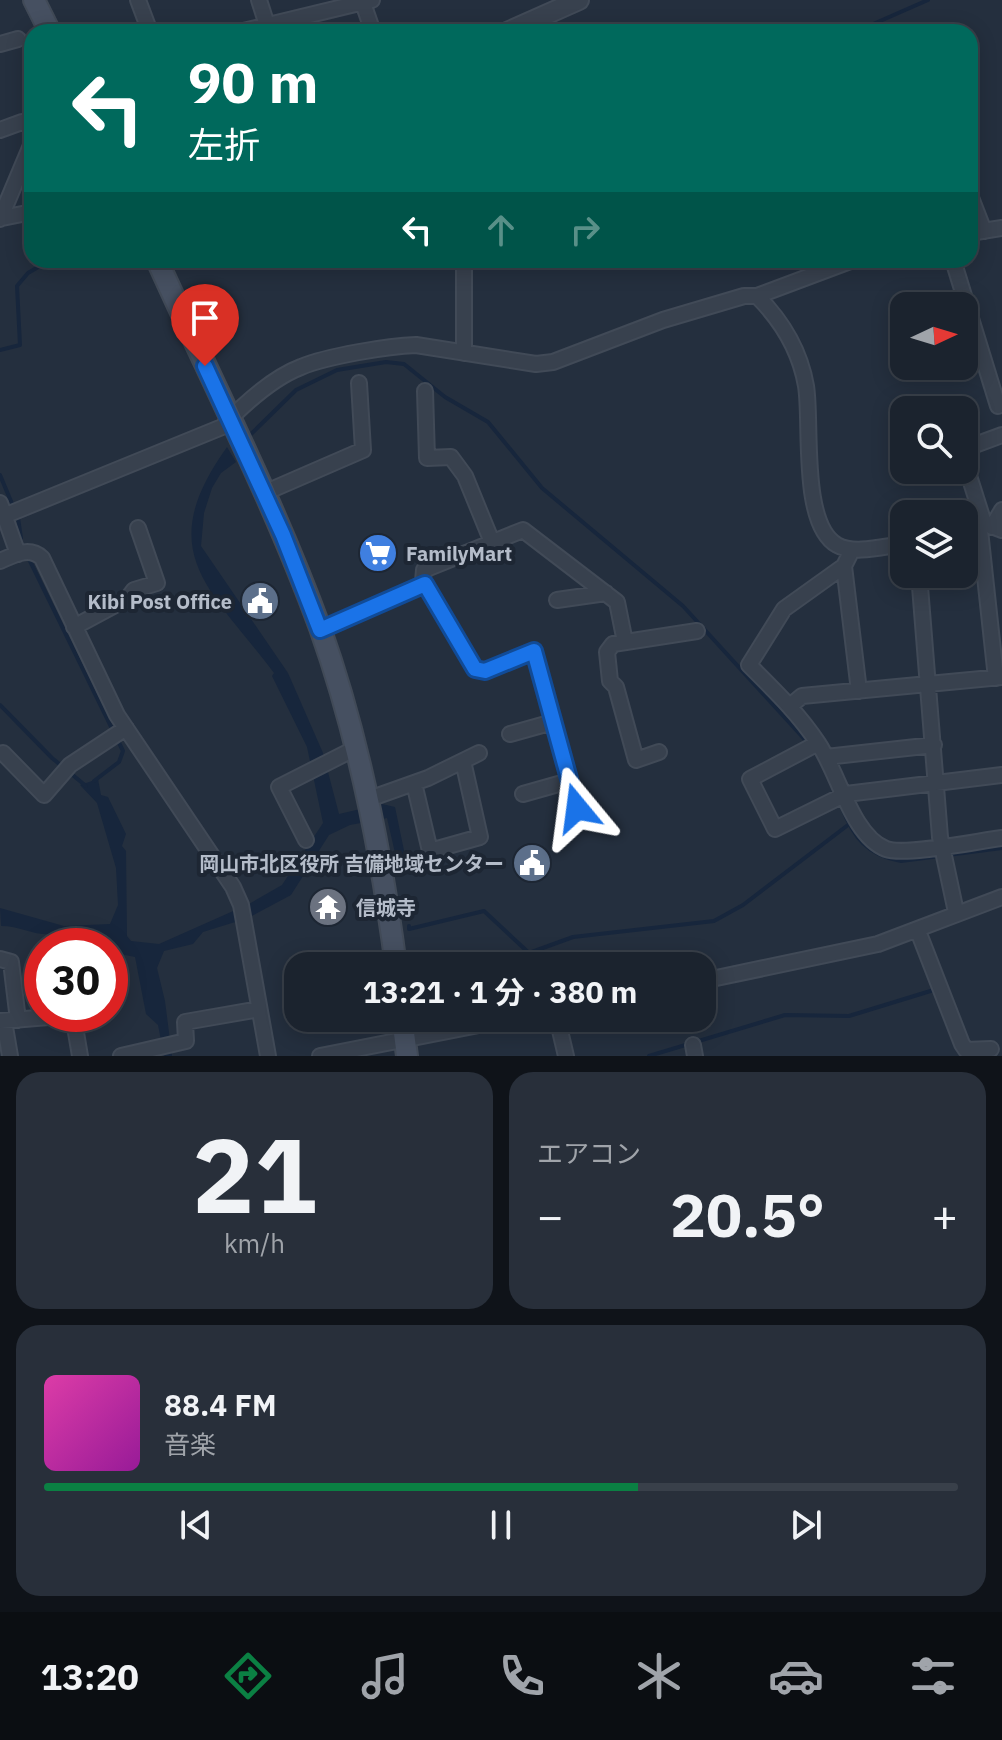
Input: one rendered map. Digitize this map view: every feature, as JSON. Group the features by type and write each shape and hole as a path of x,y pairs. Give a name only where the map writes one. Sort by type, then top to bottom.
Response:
{"main road":[{"path":"34,0 46,24"},
{"path":"161,268 264,493 320,630 371,809 394,952"}],"street":[{"path":"138,0 147,24"},
{"path":"259,0 267,24"},
{"path":"525,24 579,0"},
{"path":"271,24 367,2 371,24"},
{"path":"0,44 18,39"},
{"path":"0,130 24,123"},
{"path":"1,218 24,162"},
{"path":"1,218 24,214"},
{"path":"978,232 1002,228"},
{"path":"464,268 464,353"},
{"path":"18,554 9,511 232,425 302,366 397,346 536,364 553,362 663,320 732,299 757,296 832,268"},
{"path":"955,268 998,406"},
{"path":"757,296 779,319 799,359 806,387 809,483 826,533 836,545 852,550 890,546"},
{"path":"264,493 363,450 359,383"},
{"path":"425,391 427,458 451,457 465,476 492,542"},
{"path":"978,444 1002,435"},
{"path":"790,706 802,696 999,678 984,524 972,484"},
{"path":"984,524 1002,510"},
{"path":"74,627 128,598 134,590 157,583 138,528"},
{"path":"577,808 534,651 485,671 475,669 425,584 424,570 523,530 617,602 625,642"},
{"path":"852,550 844,566 784,609 749,665 790,706 813,746 826,757 841,796 857,825 885,849 945,852 1002,838"},
{"path":"0,561 18,554 37,553 42,558 118,733 233,887 241,905 268,1056"},
{"path":"844,566 859,691"},
{"path":"320,630 425,584"},
{"path":"920,588 936,782 956,912"},
{"path":"557,600 606,593"},
{"path":"659,752 636,760 616,687 610,681 607,652 613,644 697,631"},
{"path":"510,734 553,722"},
{"path":"3,753 44,795 65,771 118,733"},
{"path":"826,757 934,745"},
{"path":"813,746 750,779 775,829 841,796 1002,775"},
{"path":"306,840 279,787 356,748"},
{"path":"371,809 414,783 479,753"},
{"path":"414,783 430,851 480,837 463,761"},
{"path":"523,794 569,781"},
{"path":"716,978 878,944 918,931 956,912 1000,902"},
{"path":"918,931 962,1044 966,1050 996,1050"},
{"path":"0,959 11,962 7,1021 10,1056"},
{"path":"121,1056 177,1048 185,1022 259,1009"},
{"path":"7,1021 73,1015 80,1056"},
{"path":"320,1056 406,1048 464,1032"},
{"path":"560,1032 566,1056"}],"water":[{"path":"227,447 236,462 221,473 212,488 204,513 201,546 288,673 323,753 339,814 382,804 395,807 407,865 398,866 387,818 350,825 329,835 291,895 248,918 203,932 193,944 164,951 157,968 172,1056 164,1056 158,1025 146,1014 135,957 128,956 128,937 131,941 159,944 249,904 282,885 323,823 307,747 272,676 274,673 211,591 198,567 192,542 194,515 205,483"},
{"path":"98,779 101,795 108,797 126,834 122,846 126,851 127,928 24,928 24,930 1,926 0,908 64,926 110,924 118,905 116,868 97,803 80,785"}],"waterway":[{"path":"873,24 928,0"},
{"path":"0,350 20,345 17,286 36,268"},
{"path":"247,438 296,390 337,370 386,362 404,364 445,397 488,422 542,488 683,606 808,743"},
{"path":"0,475 18,518 21,538"},
{"path":"29,559 123,751 119,762 94,781"},
{"path":"0,705 52,758 86,786"},
{"path":"842,807 863,843 889,858 901,861 1002,848"},
{"path":"409,926 409,929 484,911 529,953 573,937 714,921 743,905 848,825"},
{"path":"649,1056 785,1015 849,1016 937,989"}],"place":[{"name":"FamilyMart","path":"378,553"},
{"name":"Kibi Post Office","path":"260,601"},
{"name":"岡山市北区役所 吉備地域センター","path":"532,863"},
{"name":"信城寺","path":"328,907"}],"route":[{"path":"205,366 283,535 320,630 425,584 475,669 485,671 534,651 577,808"}]}
